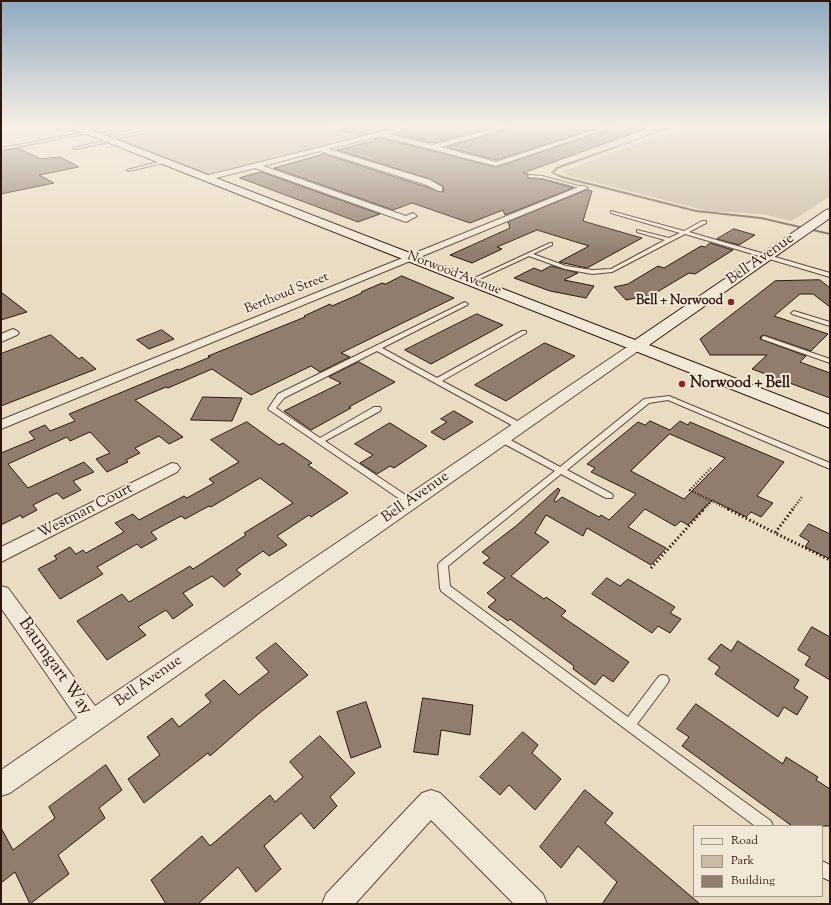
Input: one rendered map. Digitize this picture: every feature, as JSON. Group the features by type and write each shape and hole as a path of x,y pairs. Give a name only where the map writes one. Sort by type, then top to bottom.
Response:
{"main road":[{"name":"Norwood Avenue","path":"186,169 830,422"},
{"name":"Bell Avenue","path":"637,346 830,213"}],"street":[{"path":"208,178 243,169"},
{"path":"265,169 406,218 414,216"},
{"path":"386,169 427,182 439,189"},
{"name":"Berthoud Street","path":"1,425 584,188"},
{"path":"1,338 13,333"},
{"name":"Bell Avenue","path":"1,784 637,346"},
{"name":"Westman Court","path":"1,555 172,468"},
{"name":"Baumgart Way","path":"1,593 92,721"},
{"path":"336,904 431,802 533,904"}],"lane":[{"path":"529,176 542,177 584,188"},
{"path":"613,212 830,275"},
{"path":"529,254 564,267 592,272 612,270 704,222"},
{"path":"639,231 670,240"},
{"path":"471,281 550,244"},
{"path":"410,502 272,409 281,396 464,304"},
{"path":"794,313 830,324"},
{"path":"437,381 524,332"},
{"path":"764,338 830,361"},
{"path":"377,348 520,426"},
{"path":"765,825 445,588 443,565 647,401 669,398 829,464"},
{"path":"320,441 377,409"},
{"path":"502,439 609,496"},
{"path":"629,725 663,680"}],"path":[{"path":"711,468 690,490 830,560"},
{"path":"774,532 802,497"},
{"path":"651,568 712,501"}],"green space":[{"path":"187,169 232,169 205,176"},
{"path":"568,169 830,169 830,196 792,221 761,214 707,211 566,175 563,171"}],"building":[{"path":"1,169 68,169 39,175 54,183 1,194"},
{"path":"277,169 371,169 442,192 444,191 443,186 430,179 399,169 533,169 523,173 528,174 528,178 542,179 573,188 505,215 503,210 470,223 412,203 393,210"},
{"path":"261,172 380,214 358,222 240,178"},
{"path":"587,190 592,191 583,221 642,238 587,268 559,262 589,246 537,230 497,247 502,249 472,263 450,255 510,228 508,222"},
{"path":"734,229 755,235 739,245 717,239"},
{"path":"710,243 733,250 695,274 689,273 652,295 626,300 614,287 628,284 658,266 664,268 701,246 705,247"},
{"path":"551,266 578,273 564,280 594,286 586,298 550,291 514,278 534,268 541,271"},
{"path":"402,276 454,298 341,353 350,357 320,372 311,366 251,395 212,369 135,400 183,437 169,444 159,436 135,448 140,453 126,460 128,462 107,472 96,459 110,453 90,432 70,441 67,437 8,464 28,488 84,462 94,472 73,481 81,490 63,499 57,493 33,505 37,510 22,518 21,515 1,525 1,453 35,439 29,432 45,425 50,431 75,421 69,414 305,317 304,316 330,304 332,306 382,283 385,284"},
{"path":"820,280 830,288 830,307 813,294 800,294 774,316 828,334 811,351 764,335 761,336 760,339 806,356 800,362 830,373 830,398 752,369 767,355 710,355 700,339 775,281"},
{"path":"1,292 27,312 1,320"},
{"path":"477,314 503,325 431,364 405,350"},
{"path":"162,330 174,339 149,349 137,340"},
{"path":"51,335 79,359 82,357 96,369 1,406 1,354"},
{"path":"545,343 575,356 506,401 475,385"},
{"path":"359,362 395,382 311,430 284,411 341,383 329,377"},
{"path":"203,397 242,398 232,421 191,420"},
{"path":"454,411 473,422 444,440 431,432 447,422 441,419"},
{"path":"650,421 670,430 680,421 688,425 690,422 784,462 757,496 773,503 761,517 751,512 746,517 712,500 688,525 681,521 675,526 645,509 628,527 666,548 651,565 587,528 583,536 546,515 535,533 549,542 511,576 544,599 546,597 566,611 561,616 629,662 613,682 603,675 595,685 573,669 574,666 510,619 508,621 488,607 496,600 487,593 505,578 483,563 490,558 482,552 516,526 558,488 560,490 554,501 556,502 562,497 599,517 601,515 609,520 636,494 591,472 595,468 587,464 638,422 645,425","holes":["670,434 725,458 684,499 631,471"]},
{"path":"247,422 279,445 283,443 312,463 308,465 348,493 311,517 309,515 277,536 287,545 269,556 263,551 236,570 241,574 224,587 212,576 183,593 193,605 173,619 166,610 138,627 146,635 107,660 77,621 122,594 129,602 190,566 193,569 246,535 244,533 293,503 260,478 211,507 209,506 185,519 181,516 151,532 157,539 141,548 137,544 97,567 103,574 60,599 38,569 57,559 54,556 70,547 76,554 83,550 86,553 124,532 115,523 133,514 139,520 184,496 187,498 214,483 209,479 239,462 211,440"},
{"path":"390,423 427,446 394,468 390,466 377,474 360,463 373,455 355,444"},
{"path":"809,524 830,534 830,559 805,547 809,541 800,536"},
{"path":"607,578 620,586 628,579 675,607 670,613 681,619 670,633 658,626 652,633 592,594"},
{"path":"812,627 830,637 830,680 805,665 810,657 798,650"},
{"path":"738,641 799,680 794,688 808,697 797,715 784,707 778,717 715,674 720,667 708,659 721,644 731,651"},
{"path":"276,643 308,675 257,715 210,756 208,753 144,803 128,779 160,755 147,737 172,718 179,727 211,702 205,695 224,680 239,695 269,672 256,658"},
{"path":"423,698 473,705 470,735 441,730 438,755 414,752"},
{"path":"366,702 381,747 351,758 337,712"},
{"path":"696,704 783,764 786,757 818,777 816,780 830,789 830,826 791,825 682,746 689,737 677,729"},
{"path":"523,732 538,745 532,753 561,779 535,810 509,785 500,795 480,777"},
{"path":"320,736 355,773 330,797 337,806 314,829 301,813 264,846 281,869 256,892 238,867 198,904 166,904 151,880 202,836 210,846 270,795 275,802 303,777 290,762"},
{"path":"106,765 122,790 99,808 105,818 58,855 69,874 30,904 15,872 1,883 1,828 13,850 55,818 49,807"},
{"path":"585,790 613,813 605,823 700,904 602,904 617,882 578,846 561,868 540,847"}],"waterway":[{"path":"556,169 552,173 562,177 696,211 761,218 830,234"}],"place":[{"name":"Bell + Norwood","path":"731,302"},
{"name":"Norwood + Bell","path":"682,384"}]}
